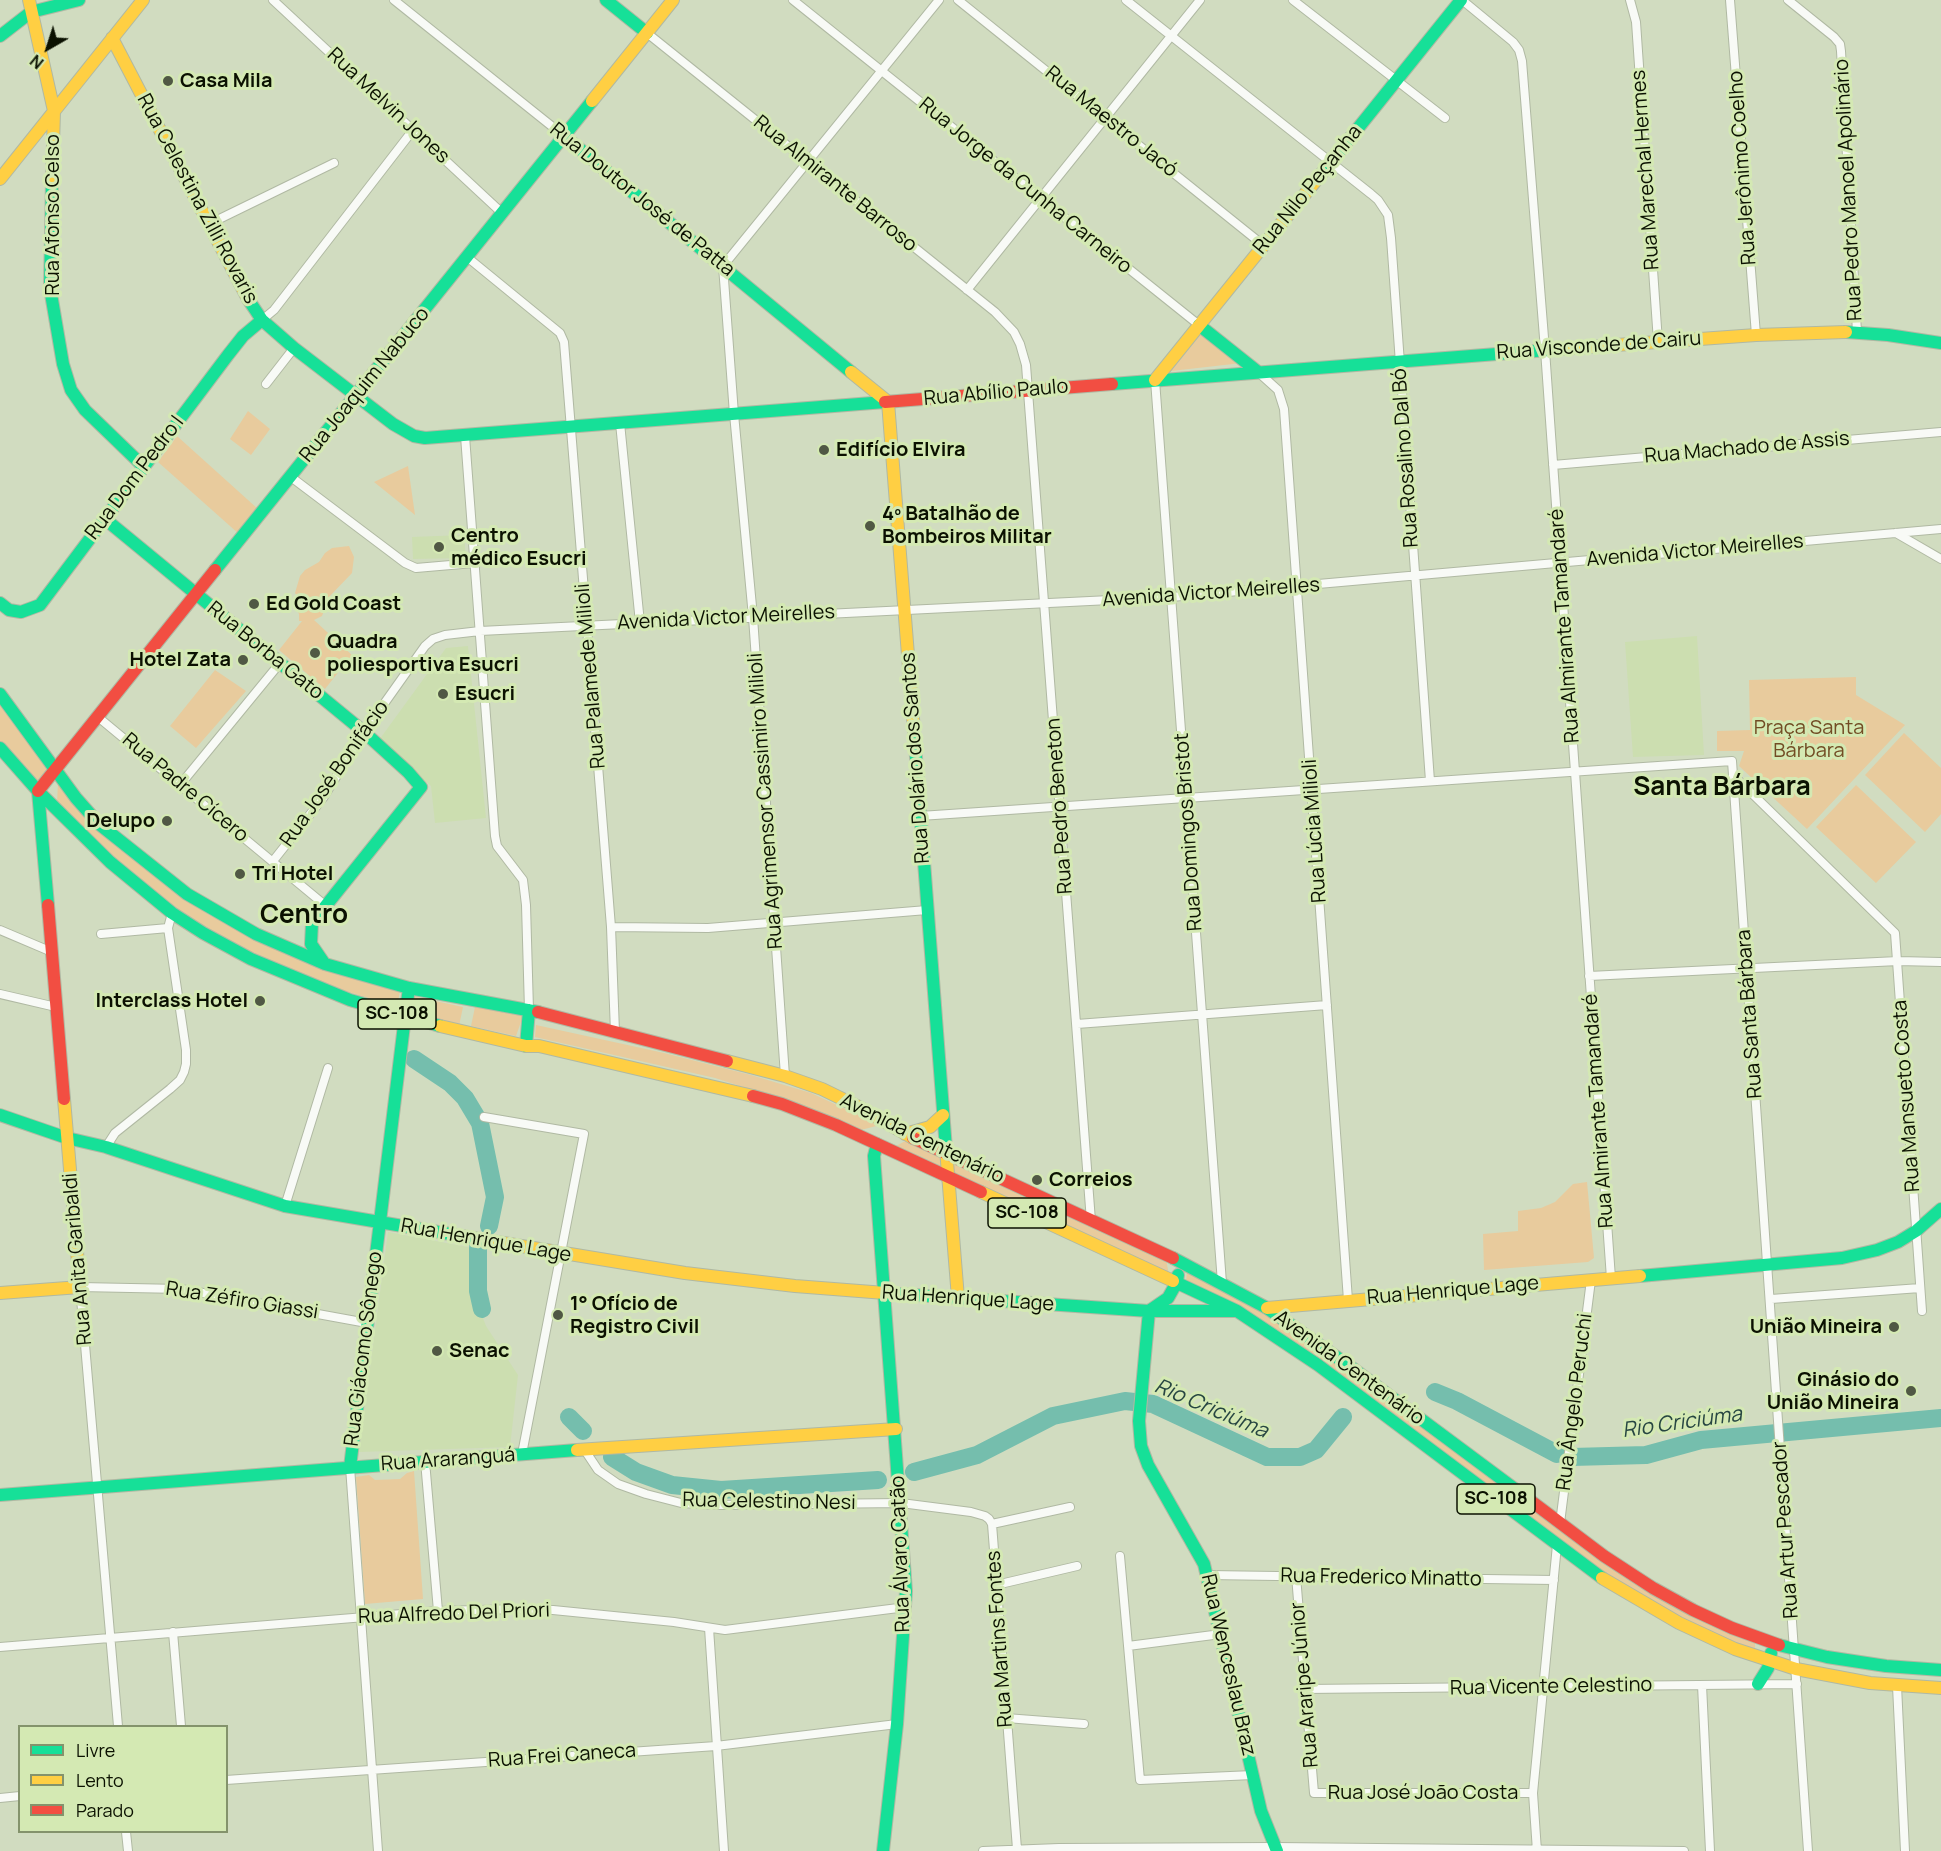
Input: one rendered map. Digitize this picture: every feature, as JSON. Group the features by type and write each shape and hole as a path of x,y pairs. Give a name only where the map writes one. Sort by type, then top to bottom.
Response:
{"main road":[{"path":"0,36 30,6 79,0"},
{"path":"0,179 143,0"},
{"name":"Rua Almirante Barroso","path":"606,0 647,33"},
{"name":"Rua Joaquim Nabuco","path":"38,791 673,0"},
{"name":"Rua Nilo Peçanha","path":"1155,380 1462,0"},
{"name":"Rua Afonso Celso","path":"30,6 54,111 49,241 50,288 58,344 66,377 71,390 85,410 144,467"},
{"name":"Rua Celestina Zilli Rovaris","path":"112,38 241,289 262,320 294,348 393,424 414,436 431,438 734,414"},
{"name":"Rua Doutor José de Patta","path":"564,136 888,402"},
{"path":"33,138 44,137 53,142"},
{"name":"Rua Dom Pedro I","path":"0,603 14,611 35,608 228,355 243,336 262,320"},
{"name":"Rua Jorge da Cunha Carneiro","path":"1199,325 1258,372"},
{"name":"Rua Visconde de Cairu","path":"1258,372 1756,335 1857,332 1941,343"},
{"name":"Rua Abílio Paulo","path":"734,414 1258,372"},
{"name":"Rua Dolário dos Santos","path":"888,402 958,1298"},
{"name":"Rua Borba Gato","path":"105,519 364,732 408,772 421,788 326,906"},
{"name":"Avenida Centenário","path":"0,694 99,824 187,894 256,934 325,964 409,988 529,1010 785,1076 822,1089 859,1107 905,1134 1179,1261 1267,1308 1355,1370 1604,1556 1653,1588 1693,1610 1731,1628 1794,1650 1886,1666 1941,1670"},
{"name":"Avenida Centenário","path":"0,748 38,791 110,862 172,913 220,943 276,971 350,1000 405,1017 526,1046 539,1046 739,1091 809,1114 1237,1311 1318,1365 1612,1585 1679,1623 1735,1649 1796,1668 1845,1679 1897,1686 1941,1688"},
{"name":"Rua Anita Garibaldi","path":"38,791 80,1287"},
{"path":"325,964 317,956 310,935 312,923 326,906"},
{"name":"Rua Giácomo Sônego","path":"350,1467 409,988"},
{"path":"526,1046 529,1010"},
{"name":"Rua Henrique Lage","path":"0,1115 285,1206 379,1223 740,1281 1149,1311 1237,1311 1820,1262 1859,1255 1898,1242 1916,1231 1941,1209"},
{"path":"871,1141 930,1127 943,1115"},
{"name":"Rua Álvaro Catão","path":"871,1141 896,1429 906,1607 897,1724 883,1851"},
{"path":"1149,1311 1168,1298 1177,1282 1179,1261"},
{"path":"0,1293 80,1287"},
{"name":"Rua Wenceslau Braz","path":"1149,1311 1140,1413 1140,1433 1144,1454 1200,1555 1208,1575 1265,1825 1276,1849"},
{"name":"Rua Araranguá","path":"0,1495 584,1449 896,1429"},
{"path":"1758,1684 1770,1661 1769,1642"}],"street":[{"name":"Rua Melvin Jones","path":"273,0 502,213"},
{"name":"Rua Doutor José de Patta","path":"394,0 564,136"},
{"name":"Rua Jorge da Cunha Carneiro","path":"793,0 1199,325"},
{"path":"723,266 939,0"},
{"name":"Rua Maestro Jacó","path":"958,0 1263,245"},
{"name":"Rua Rosalino Dal Bó","path":"1126,0 1331,161 1378,201 1388,215 1430,781"},
{"path":"967,290 1200,0"},
{"path":"1293,0 1444,118"},
{"name":"Rua Almirante Tamandaré","path":"1462,0 1513,42 1519,50 1522,61 1545,350 1611,1278"},
{"name":"Rua Marechal Hermes","path":"1630,0 1636,22 1658,342"},
{"name":"Rua Jerônimo Coelho","path":"1730,0 1756,335"},
{"name":"Rua Pedro Manoel Apolinário","path":"1788,0 1840,44 1857,332"},
{"name":"Rua Almirante Barroso","path":"647,33 995,312 1014,332 1024,356 1028,391"},
{"path":"262,320 274,309 413,130"},
{"path":"209,224 334,163"},
{"name":"Rua Palamede Milioli","path":"467,257 560,333 564,342 611,927 615,1032"},
{"name":"Rua Agrimensor Cassimiro Milioli","path":"723,266 753,617 785,1076"},
{"path":"266,384 294,348"},
{"name":"Rua Lúcia Milioli","path":"1258,372 1278,390 1284,409 1348,1300"},
{"name":"Rua Domingos Bristot","path":"1155,380 1222,1283"},
{"name":"Rua Pedro Beneton","path":"1028,391 1092,1221"},
{"path":"620,423 640,623"},
{"name":"Rua Machado de Assis","path":"1553,465 1941,432"},
{"path":"465,436 495,836 497,846 523,880 529,1010"},
{"path":"291,477 405,563 416,568 474,563"},
{"name":"Avenida Victor Meirelles","path":"480,631 1171,597 1941,529"},
{"path":"1896,533 1941,559"},
{"name":"Rua José Bonifácio","path":"273,861 323,798 364,732 425,646 433,639 445,635 480,631"},
{"path":"180,785 280,663"},
{"name":"Rua Padre Cícero","path":"99,717 326,906"},
{"name":"Rua Santa Bárbara","path":"1575,771 1732,761 1768,1266"},
{"path":"920,816 1575,771"},
{"name":"Rua Mansueto Costa","path":"1733,775 1895,933 1922,1311"},
{"path":"611,927 708,928 927,910"},
{"path":"106,1147 115,1133 170,1089 180,1080 184,1072 186,1050 168,928 172,913"},
{"path":"100,934 168,928"},
{"path":"0,930 52,952"},
{"path":"1589,976 1898,961 1941,962"},
{"path":"0,994 56,1007"},
{"path":"1077,1024 1327,1005"},
{"path":"285,1206 328,1068"},
{"path":"484,1117 584,1134 522,1454"},
{"name":"Rua Artur Pescador","path":"1768,1266 1808,1851"},
{"name":"Rua Ângelo Peruchi","path":"1560,1523 1591,1280"},
{"name":"Rua Zéfiro Giassi","path":"80,1287 181,1289 367,1323"},
{"name":"Rua Anita Garibaldi","path":"80,1287 118,1725"},
{"path":"1771,1299 1920,1287"},
{"name":"Rua Celestino Nesi","path":"584,1449 598,1470 618,1484 654,1497 681,1503 716,1505 901,1503"},
{"path":"425,1461 438,1611"},
{"path":"350,1467 378,1851"},
{"name":"Rua Martins Fontes","path":"901,1503 979,1514 989,1519 992,1524 1017,1849"},
{"path":"992,1524 1070,1507"},
{"path":"1537,1850 1533,1793 1557,1545"},
{"path":"1120,1556 1140,1780 1253,1775"},
{"path":"996,1585 1077,1566"},
{"name":"Rua Frederico Minatto","path":"1208,1575 1554,1580"},
{"name":"Rua Araripe Júnior","path":"1296,1576 1314,1793"},
{"name":"Rua Alfredo Del Priori","path":"0,1647 438,1611 519,1609 553,1611 674,1622 725,1630 906,1607"},
{"path":"709,1628 724,1851"},
{"path":"173,1632 182,1725"},
{"path":"1128,1646 1221,1634"},
{"name":"Rua Vicente Celestino","path":"1305,1689 1797,1684"},
{"path":"1702,1685 1710,1851"},
{"path":"1897,1686 1905,1851"},
{"path":"1006,1718 1084,1724"},
{"name":"Rua Frei Caneca","path":"228,1780 716,1746 897,1724"},
{"name":"Rua José João Costa","path":"1314,1793 1533,1793"},
{"path":"0,1798 18,1796"},
{"path":"126,1833 128,1851"},
{"path":"982,1851 1017,1849 1684,1851"}],"shaded area":[{"name":"Centro médico Esucri","path":"464,535 466,558 413,559 412,537"},
{"path":"1697,636 1704,755 1633,757 1625,642"},
{"name":"Esucri","path":"468,646 486,818 435,823 431,786 379,740 446,648"},
{"name":"Senac","path":"388,1232 473,1248 473,1292 486,1326 518,1375 510,1447 359,1452"}],"green space":[{"path":"1203,331 1242,363 1171,371"},
{"path":"248,411 270,429 251,455 230,439"},
{"path":"177,436 258,509 239,534 158,462"},
{"path":"408,466 415,515 374,482"},
{"path":"349,546 354,557 352,573 329,597 322,616 314,620 352,655 325,689 279,650 302,621 299,621 299,614 295,606 301,600 295,593 300,576 305,570 319,562 332,548"},
{"path":"215,670 246,691 196,748 170,726"},
{"name":"Praça Santa Bárbara","path":"1856,677 1856,695 1905,725 1807,829 1739,766 1744,751 1717,751 1717,731 1750,730 1749,680"},
{"path":"0,704 50,768 36,782 0,741"},
{"path":"1904,733 1941,768 1941,814 1925,832 1865,775"},
{"path":"58,783 126,854 209,915 322,968 400,991 397,1007 317,982 264,960 200,926 115,862 57,803"},
{"path":"1856,785 1916,842 1876,883 1816,827"},
{"path":"412,996 463,1007 459,1026 410,1015"},
{"path":"475,1007 523,1016 516,1036 471,1026"},
{"path":"536,1025 751,1075 811,1093 880,1125 861,1130 803,1106 715,1078 535,1037"},
{"path":"909,1139 1166,1259 1169,1275 896,1146"},
{"path":"1587,1182 1594,1258 1588,1262 1484,1270 1483,1234 1518,1231 1518,1211 1541,1208 1555,1202 1573,1184"},
{"path":"1187,1271 1251,1304 1312,1343 1590,1551 1755,1641 1755,1652 1631,1593 1447,1459 1186,1283"},
{"path":"414,1471 423,1599 365,1604 356,1477 369,1475 375,1480 400,1479"}],"waterway":[{"name":"Rio Criciúma","path":"414,1059 450,1083 465,1098 480,1123 495,1197 489,1226"},
{"name":"Rio Criciúma","path":"478,1248 478,1291 482,1309"},
{"name":"Rio Criciúma","path":"1435,1392 1457,1401 1557,1454"},
{"name":"Rio Criciúma","path":"914,1472 977,1455 1053,1416 1125,1401 1153,1404 1267,1457 1300,1457 1316,1450 1343,1417"},
{"name":"Rio Criciúma","path":"569,1417 583,1431"},
{"name":"Rio Criciúma","path":"1572,1457 1646,1455 1701,1440 1941,1418"},
{"name":"Rio Criciúma","path":"612,1457 636,1472 672,1485 721,1490 878,1480"}],"traffic: fast":[{"path":"0,36 31,12 79,0"},
{"path":"606,0 647,33"},
{"path":"1318,178 1461,0"},
{"path":"215,570 592,101"},
{"path":"564,136 851,372"},
{"path":"52,179 50,288 63,364 71,390 85,410 144,467"},
{"path":"248,299 262,320 294,348 393,424 414,436 425,438 885,402"},
{"path":"0,603 9,610 21,612 40,605 228,355 243,336 262,320"},
{"path":"1199,325 1258,372"},
{"path":"1846,332 1888,335 1941,343"},
{"path":"1112,384 1574,348"},
{"path":"105,519 364,732 421,787 312,923 311,944 324,963"},
{"path":"0,694 76,798 99,824 187,894 256,934 325,964 409,988 538,1012"},
{"path":"914,731 946,1149"},
{"path":"0,748 38,791 110,862 172,913 203,933 251,959 350,1000 440,1026"},
{"path":"38,791 48,905"},
{"path":"405,1017 409,988"},
{"path":"526,1046 529,1010"},
{"path":"350,1467 405,1017"},
{"path":"0,1115 285,1206 497,1242"},
{"path":"877,1144 874,1156 906,1591 897,1724 883,1851"},
{"path":"1640,1276 1842,1258 1877,1250 1898,1242 1916,1231 1941,1209"},
{"path":"1173,1258 1267,1308 1355,1370 1527,1498"},
{"path":"1149,1311 1168,1298 1177,1282 1178,1275"},
{"path":"1173,1281 1237,1311 1318,1365 1602,1578"},
{"path":"885,1293 1149,1311 1235,1311"},
{"path":"1149,1311 1139,1421 1141,1446 1148,1465 1204,1564 1261,1811 1277,1851"},
{"path":"0,1495 577,1450"},
{"path":"1779,1645 1827,1657 1886,1666 1941,1670"},
{"path":"1758,1684 1768,1668 1771,1653"}],"traffic: slow":[{"path":"29,0 54,111 52,179"},
{"path":"0,179 143,0"},
{"path":"592,101 673,0"},
{"path":"112,38 248,299"},
{"path":"1155,380 1318,178"},
{"path":"1574,348 1756,335 1846,332"},
{"path":"851,372 888,402 914,731"},
{"path":"440,1026 526,1046 539,1046 753,1096"},
{"path":"727,1061 785,1076 822,1089 913,1138"},
{"path":"0,1293 80,1287 64,1099"},
{"path":"905,1134 930,1127 943,1115"},
{"path":"946,1149 958,1298"},
{"path":"981,1192 1173,1281"},
{"path":"497,1242 685,1273 795,1286 885,1293"},
{"path":"1267,1308 1640,1276"},
{"path":"577,1450 896,1429"},
{"path":"1602,1578 1679,1623 1735,1649 1796,1669 1870,1683 1941,1688"}],"traffic: jam":[{"path":"885,402 1112,384"},
{"path":"38,791 215,570"},
{"path":"48,905 64,1099"},
{"path":"538,1012 727,1061"},
{"path":"753,1096 782,1104 836,1125 981,1192"},
{"path":"913,1138 1173,1258"},
{"path":"1527,1498 1604,1556 1653,1588 1732,1628 1779,1645"}],"place":[{"name":"Casa Mila","path":"168,81"},
{"name":"Edifício Elvira","path":"824,450"},
{"name":"4º Batalhão de Bombeiros Militar","path":"870,526"},
{"name":"Centro médico Esucri","path":"439,547"},
{"name":"Ed Gold Coast","path":"254,604"},
{"name":"Quadra poliesportiva Esucri","path":"315,653"},
{"name":"Hotel Zata","path":"243,660"},
{"name":"Esucri","path":"443,694"},
{"name":"Delupo","path":"167,821"},
{"name":"Tri Hotel","path":"240,874"},
{"name":"Interclass Hotel","path":"260,1001"},
{"name":"Correios","path":"1037,1180"},
{"name":"1° Ofício de Registro Civil","path":"558,1315"},
{"name":"União Mineira","path":"1894,1327"},
{"name":"Senac","path":"437,1351"},
{"name":"Ginásio do União Mineira","path":"1911,1391"}],"district":[{"name":"Santa Bárbara","path":"1722,788"},
{"name":"Centro","path":"304,916"}]}
